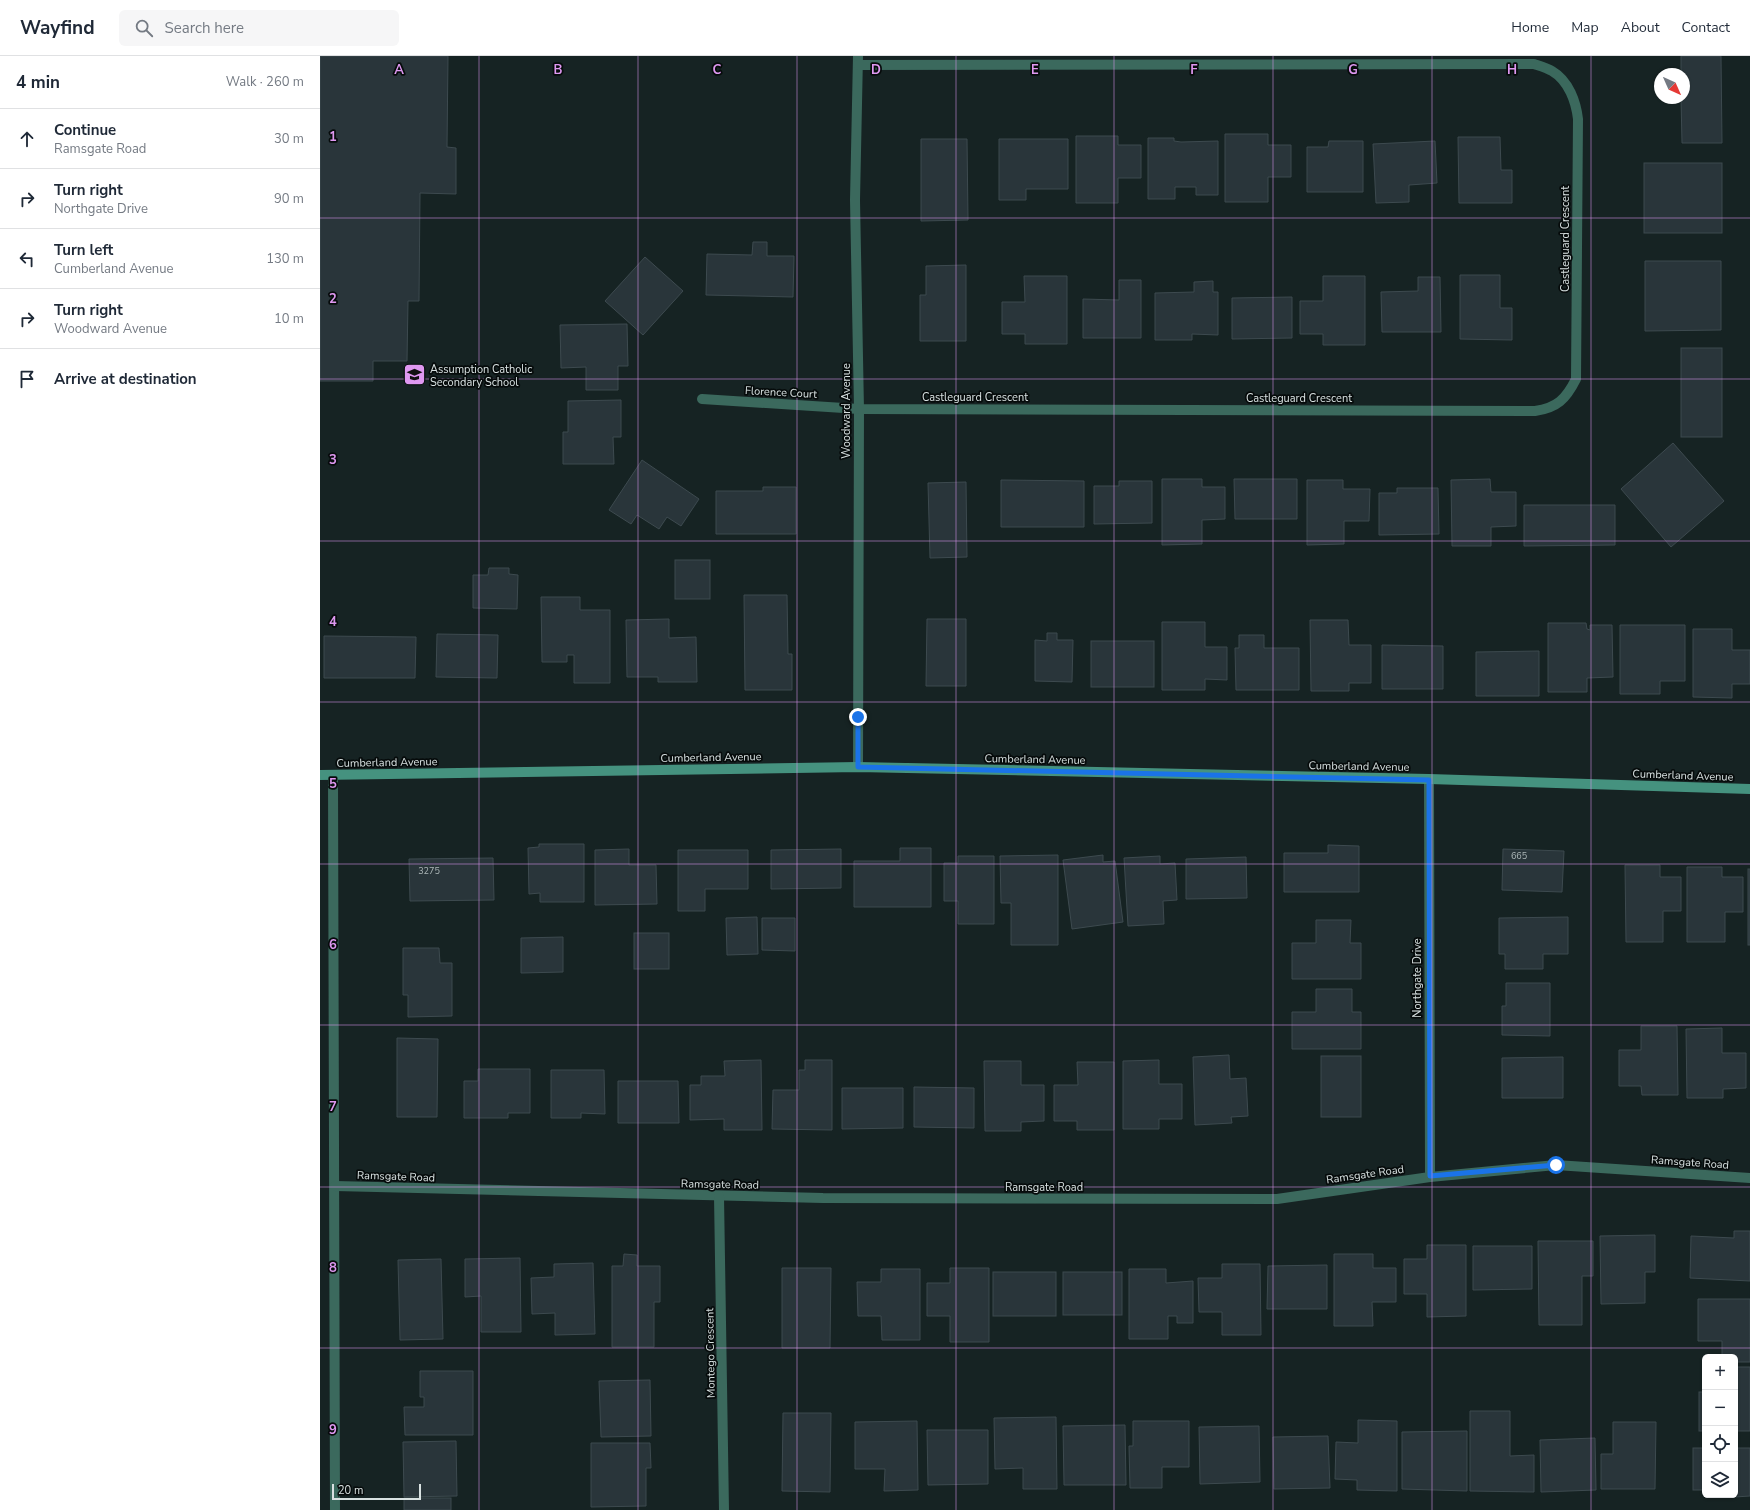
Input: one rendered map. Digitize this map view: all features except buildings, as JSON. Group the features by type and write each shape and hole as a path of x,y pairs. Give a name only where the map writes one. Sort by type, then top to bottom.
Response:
{"street":[{"name":"Castleguard Crescent","path":"858,61 1534,64 1552,71 1567,86 1576,103 1578,119 1576,379 1569,394 1548,410 859,409"},
{"name":"Woodward Avenue","path":"858,61 856,200 859,409 858,767"},
{"name":"Florence Court","path":"702,399 859,409"},
{"name":"Cumberland Avenue","path":"320,775 858,767 1750,789"},
{"path":"333,775 335,1510"},
{"name":"Northgate Drive","path":"1429,780 1430,1176"},
{"name":"Ramsgate Road","path":"335,1186 823,1198 1277,1199 1430,1176 1556,1165 1750,1178"},
{"name":"Montego Crescent","path":"719,1196 724,1510"}],"place":[{"name":"Assumption Catholic Secondary School","path":"415,375"}],"route":[{"path":"858,717 858,767 1429,780 1430,1176 1556,1165"}]}
